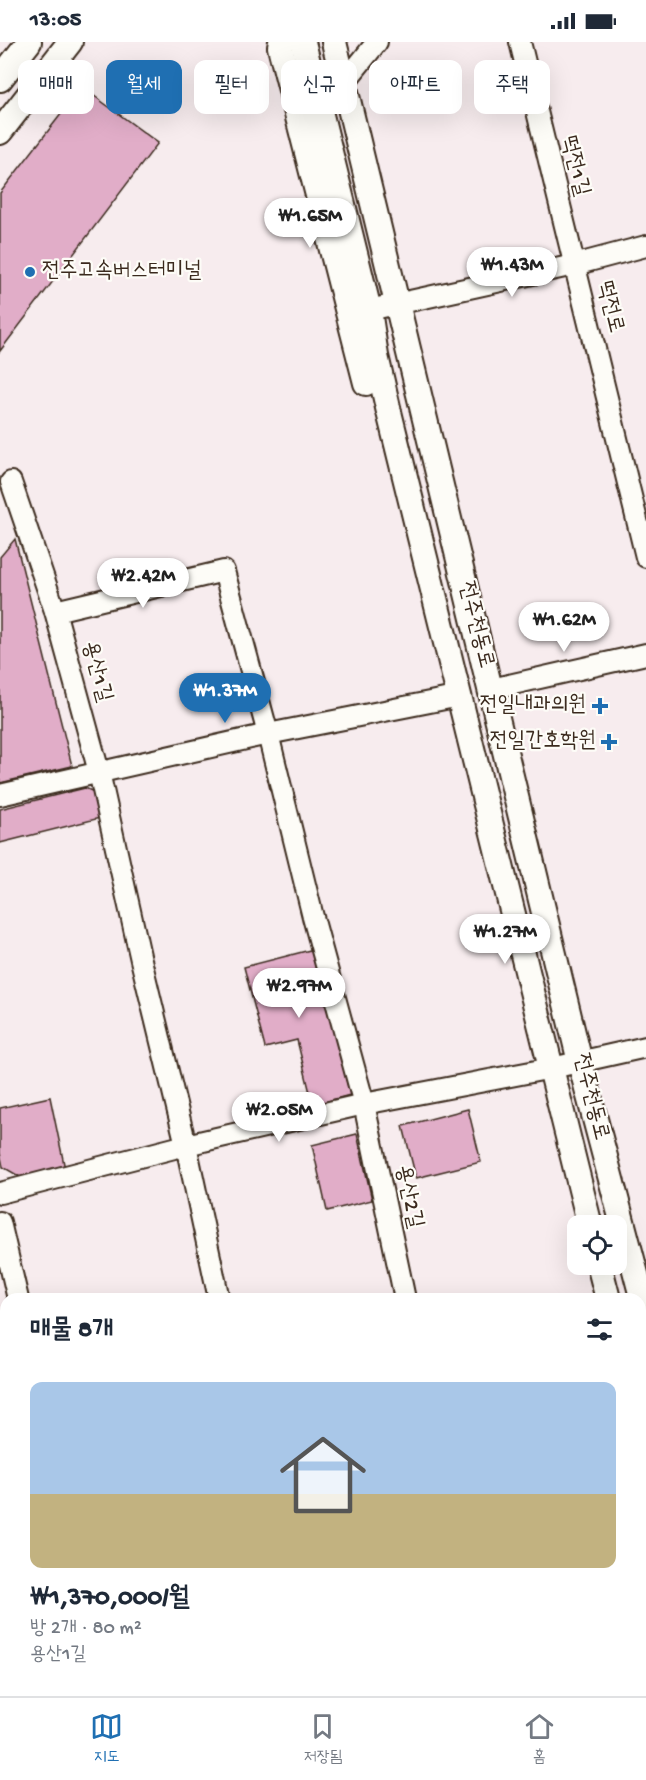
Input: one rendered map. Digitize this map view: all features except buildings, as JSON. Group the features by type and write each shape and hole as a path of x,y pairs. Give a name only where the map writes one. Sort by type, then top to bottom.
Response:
{"street":[{"path":"0,79 29,42"},
{"path":"0,132 70,42"},
{"path":"281,42 280,46 374,413 389,412"},
{"name":"전주천동로","path":"303,42 369,310 376,356 389,412 587,1215"},
{"name":"전주천동로","path":"334,42 338,60"},
{"path":"357,67 377,42"},
{"name":"떡전1길","path":"520,42 574,266"},
{"name":"전주천동로","path":"351,114 580,1062 641,1293"},
{"name":"떡전로","path":"369,310 574,266 646,246"},
{"name":"떡전로","path":"574,266 646,557"},
{"name":"용산1길","path":"4,484 55,611 99,772 141,960 186,1145"},
{"path":"55,611 224,571 268,734"},
{"path":"490,689 646,654"},
{"path":"0,795 268,734 460,696"},
{"name":"용산2길","path":"268,734 313,917 364,1104 404,1293"},
{"path":"0,1193 186,1145 364,1104 552,1068 646,1047"},
{"path":"186,1145 218,1293"},
{"path":"0,1222 17,1293"},
{"path":"602,1275 606,1293"}],"place":[{"name":"전주고속버스터미널","path":"30,272"},
{"name":"전일내과의원","path":"600,706"},
{"name":"전일간호학원","path":"609,742"}]}
